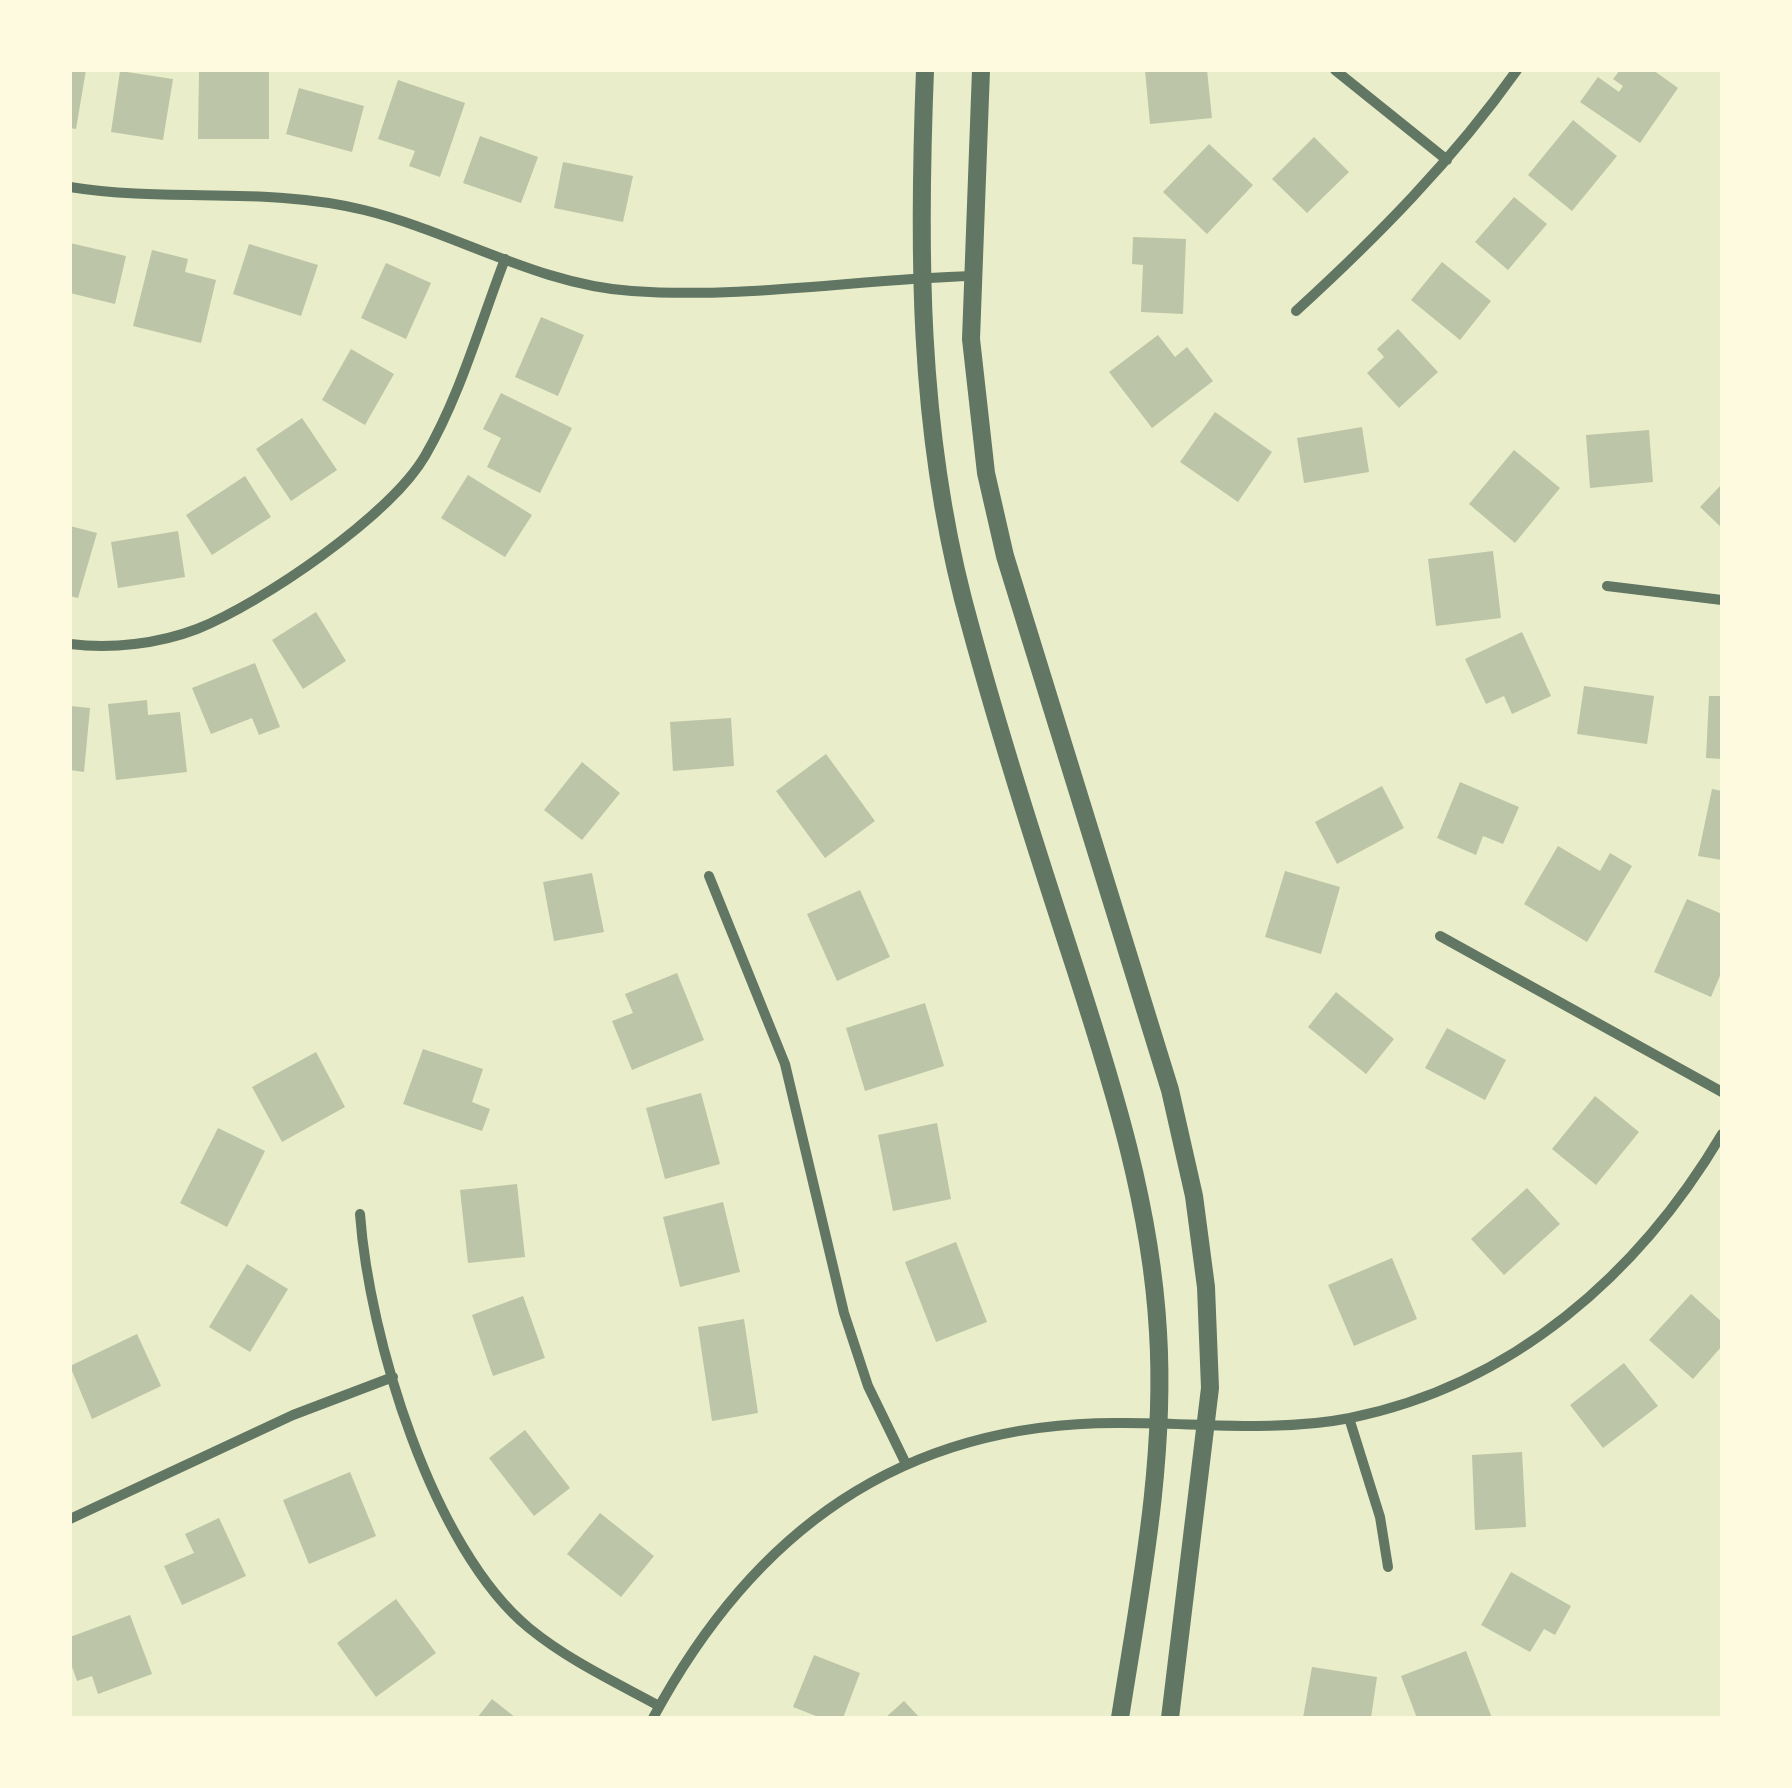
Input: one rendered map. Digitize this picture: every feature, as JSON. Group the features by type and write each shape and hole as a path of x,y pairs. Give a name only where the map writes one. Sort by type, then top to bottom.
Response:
{"street":[{"path":"925,70 919,277 933,452 964,600 1116,1093 1147,1227 1158,1332 1158,1422 1148,1535 1120,1718"},
{"path":"981,70 971,338 986,473 1005,556 1170,1090 1194,1196 1206,1287 1207,1422 1170,1718"},
{"path":"1335,70 1447,160"},
{"path":"1296,311 1377,236 1447,160 1516,70"},
{"path":"70,187 106,193 306,199 363,210 582,284 630,291 972,276"},
{"path":"70,644 148,643 198,629 248,602 375,516 425,456 445,416 505,259"},
{"path":"1607,586 1722,600"},
{"path":"709,876 786,1064 844,1313 868,1386 906,1464"},
{"path":"1440,936 1722,1092"},
{"path":"653,1718 686,1656 752,1576 804,1524 906,1464 986,1434 1074,1424 1348,1418 1450,1387 1558,1325 1640,1250 1722,1134"},
{"path":"360,1214 371,1294 393,1377 448,1522 492,1591 527,1626 563,1653 660,1706"},
{"path":"70,1520 293,1415 393,1377"},
{"path":"1348,1418 1380,1518 1388,1567"}],"building":[{"path":"70,70 86,70 76,129 70,128"},
{"path":"1145,70 1207,70 1212,118 1150,124"},
{"path":"1620,70 1653,70 1678,88 1640,143 1580,102 1598,77 1619,92 1623,86 1613,79"},
{"path":"120,71 173,79 163,140 111,132"},
{"path":"199,72 269,72 269,139 198,139"},
{"path":"398,80 465,103 440,177 409,166 415,151 378,139"},
{"path":"299,88 364,106 352,152 286,134"},
{"path":"1573,120 1617,156 1572,211 1528,175"},
{"path":"480,136 538,157 521,203 463,183"},
{"path":"1314,137 1349,172 1307,213 1272,179"},
{"path":"1209,144 1253,185 1207,234 1163,192"},
{"path":"563,162 633,176 623,222 554,208"},
{"path":"1514,197 1547,224 1508,270 1475,242"},
{"path":"1133,237 1186,239 1183,314 1141,312 1143,265 1132,264"},
{"path":"70,243 126,256 115,304 70,293"},
{"path":"249,244 318,265 301,316 233,294"},
{"path":"152,250 188,259 185,272 216,280 201,343 133,326"},
{"path":"1442,262 1491,301 1460,340 1411,300"},
{"path":"386,263 431,283 406,339 361,318"},
{"path":"541,317 584,335 558,396 515,377"},
{"path":"1398,329 1438,372 1399,408 1367,373 1384,357 1377,349"},
{"path":"1158,335 1175,357 1187,347 1213,381 1152,428 1109,372"},
{"path":"351,349 394,374 365,425 322,400"},
{"path":"501,393 572,428 540,493 487,467 501,438 483,429"},
{"path":"1215,412 1272,452 1238,502 1180,462"},
{"path":"302,418 337,470 291,501 256,449"},
{"path":"1362,427 1369,472 1304,483 1297,438"},
{"path":"1649,430 1653,482 1590,488 1586,435"},
{"path":"1514,450 1560,488 1515,543 1469,504"},
{"path":"468,475 532,515 505,557 441,518"},
{"path":"245,476 271,517 212,555 186,515"},
{"path":"1722,484 1722,528 1700,507"},
{"path":"70,526 97,533 78,598 70,596"},
{"path":"178,531 185,577 118,588 111,542"},
{"path":"1493,551 1501,618 1436,626 1428,559"},
{"path":"316,612 346,661 303,689 272,640"},
{"path":"1522,632 1551,696 1512,714 1504,696 1486,704 1465,659"},
{"path":"255,663 280,727 259,735 252,718 211,734 192,688"},
{"path":"1584,686 1654,696 1647,744 1577,734"},
{"path":"1709,696 1722,696 1722,759 1706,758"},
{"path":"147,700 148,715 180,712 187,772 116,780 108,704"},
{"path":"70,706 90,708 84,772 70,770"},
{"path":"731,718 734,766 673,771 670,722"},
{"path":"826,754 875,821 825,858 776,791"},
{"path":"582,762 620,793 582,840 544,810"},
{"path":"1460,782 1519,807 1503,844 1483,836 1476,855 1437,838"},
{"path":"1382,786 1404,828 1337,864 1315,822"},
{"path":"1712,789 1722,791 1722,860 1698,856"},
{"path":"1558,846 1600,871 1610,853 1632,866 1587,942 1524,904"},
{"path":"1285,871 1340,887 1321,954 1265,937"},
{"path":"592,873 604,932 554,941 543,882"},
{"path":"860,890 890,957 837,981 807,914"},
{"path":"1687,899 1722,914 1722,971 1711,997 1654,972"},
{"path":"677,973 704,1040 632,1070 612,1021 633,1013 625,994"},
{"path":"1336,992 1394,1039 1366,1074 1308,1027"},
{"path":"925,1003 944,1066 865,1091 846,1028"},
{"path":"1447,1028 1506,1060 1485,1100 1425,1068"},
{"path":"423,1049 483,1069 472,1102 490,1109 482,1131 403,1104"},
{"path":"316,1052 345,1107 282,1142 252,1087"},
{"path":"701,1093 720,1164 665,1179 646,1108"},
{"path":"1595,1096 1639,1132 1596,1185 1552,1149"},
{"path":"937,1123 951,1199 893,1211 878,1135"},
{"path":"218,1128 265,1151 227,1227 180,1203"},
{"path":"517,1184 525,1257 468,1263 460,1190"},
{"path":"1527,1188 1560,1224 1504,1275 1471,1239"},
{"path":"723,1202 740,1272 680,1287 663,1217"},
{"path":"956,1242 987,1322 936,1342 905,1262"},
{"path":"1392,1258 1417,1319 1354,1346 1328,1285"},
{"path":"247,1264 288,1289 250,1352 209,1327"},
{"path":"1691,1294 1722,1322 1722,1346 1693,1379 1649,1340"},
{"path":"523,1296 545,1358 493,1376 472,1315"},
{"path":"744,1319 758,1413 712,1421 698,1327"},
{"path":"137,1334 161,1386 92,1419 70,1366"},
{"path":"1624,1363 1658,1406 1603,1448 1570,1405"},
{"path":"525,1430 570,1488 534,1516 489,1458"},
{"path":"1522,1452 1526,1527 1475,1530 1472,1455"},
{"path":"350,1472 376,1536 309,1564 283,1500"},
{"path":"600,1513 654,1556 621,1597 567,1554"},
{"path":"219,1518 246,1576 182,1605 164,1566 194,1553 185,1534"},
{"path":"1511,1572 1571,1606 1555,1635 1544,1629 1530,1652 1481,1625"},
{"path":"396,1599 436,1653 376,1697 337,1643"},
{"path":"130,1615 152,1674 98,1694 92,1676 77,1681 70,1661 70,1637"},
{"path":"1466,1651 1492,1718 1417,1718 1401,1676"},
{"path":"814,1655 860,1673 843,1718 821,1718 793,1707"},
{"path":"1312,1667 1377,1677 1371,1718 1303,1718"},
{"path":"492,1699 516,1718 477,1718"},
{"path":"904,1701 920,1718 885,1718"}]}
